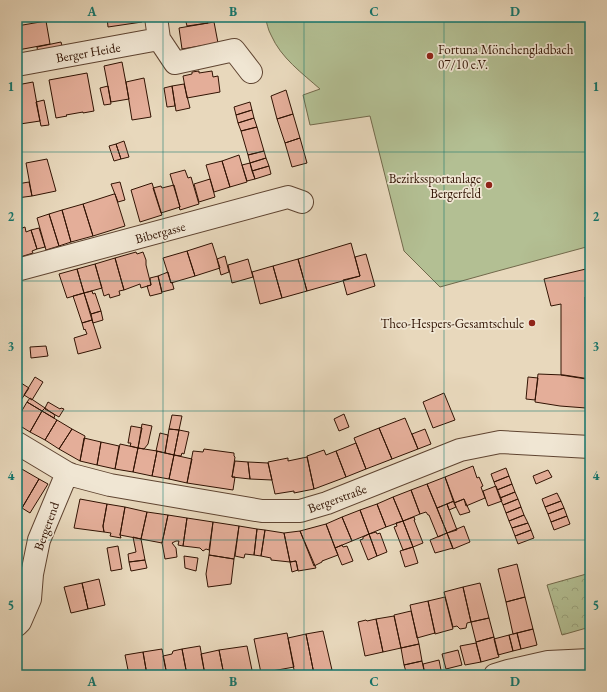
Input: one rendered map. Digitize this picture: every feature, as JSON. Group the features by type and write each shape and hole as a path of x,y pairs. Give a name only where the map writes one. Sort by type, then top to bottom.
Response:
{"street":[{"path":"156,17 159,39 175,63 234,50 251,72"},
{"name":"Berger Heide","path":"17,65 159,39"},
{"name":"Bibergasse","path":"17,270 288,197 302,202"},
{"name":"Bergerstraße","path":"17,443 67,473 110,485 262,511 300,511 327,504 460,450 500,442 590,447"},
{"name":"Bergerend","path":"17,625 20,622 30,599 32,574 39,540 67,473"},
{"path":"494,675 548,662 590,660"}],"green space":[{"name":"Bezirkssportanlage Bergerfeld","path":"265,17 590,17 590,246 440,287 404,251 370,116 310,125 303,95 320,89 292,65 280,51 270,33"},
{"path":"590,573 590,627 562,635 547,585"}],"building":[{"path":"107,17 142,17 142,22 108,27"},
{"path":"207,17 208,23 187,26 185,18"},
{"path":"46,21 50,44 18,50 17,26"},
{"path":"214,22 218,43 182,49 179,28"},
{"path":"61,42 63,50 38,54 37,47"},
{"path":"122,62 129,99 111,102 104,66"},
{"path":"199,71 199,73 212,71 213,77 218,76 220,92 187,98 183,76"},
{"path":"87,73 94,111 56,118 49,80"},
{"path":"144,78 151,117 132,120 126,82"},
{"path":"33,82 40,121 20,124 17,105 17,85"},
{"path":"184,84 190,108 176,111 172,86"},
{"path":"108,86 111,104 104,105 100,88"},
{"path":"172,86 175,106 167,107 164,88"},
{"path":"286,90 293,114 277,119 271,96"},
{"path":"44,100 49,125 41,126 36,102"},
{"path":"250,102 252,110 236,115 234,107"},
{"path":"252,110 254,118 238,123 236,115"},
{"path":"293,114 300,138 285,143 277,119"},
{"path":"254,118 257,127 241,131 238,123"},
{"path":"257,127 264,151 248,155 241,131"},
{"path":"300,138 307,163 292,167 285,143"},
{"path":"124,141 129,157 121,159 116,144"},
{"path":"116,144 121,159 114,161 109,146"},
{"path":"264,151 266,158 250,163 248,155"},
{"path":"239,155 247,182 230,187 222,161"},
{"path":"266,158 269,166 252,171 250,163"},
{"path":"47,159 56,191 32,196 26,163"},
{"path":"222,161 230,187 214,192 206,165"},
{"path":"250,163 255,179 247,181 242,165"},
{"path":"269,166 271,174 255,179 252,171"},
{"path":"185,170 188,178 191,177 199,204 180,210 170,174"},
{"path":"210,179 215,197 199,202 194,184"},
{"path":"29,182 32,196 17,198 17,184"},
{"path":"120,182 125,200 118,202 111,184"},
{"path":"152,183 162,215 140,222 131,190"},
{"path":"174,185 180,207 161,213 153,188 161,186 162,188"},
{"path":"115,194 125,226 93,236 83,204"},
{"path":"83,204 93,236 71,242 62,210"},
{"path":"62,210 71,242 59,246 49,214"},
{"path":"49,214 59,246 46,250 37,218"},
{"path":"25,227 26,232 31,230 37,249 32,251 33,253 17,258 17,230"},
{"path":"39,228 45,247 37,249 31,230"},
{"path":"212,243 220,268 195,276 187,251"},
{"path":"351,243 360,276 307,291 298,259"},
{"path":"187,251 195,276 171,283 163,258"},
{"path":"136,252 137,254 143,252 151,285 141,288 140,284 124,290 115,258"},
{"path":"366,254 375,286 347,295 343,280 360,276 355,257"},
{"path":"225,256 229,272 221,275 217,259"},
{"path":"115,258 124,290 119,291 120,295 110,298 109,294 104,296 95,264"},
{"path":"248,259 253,277 232,283 228,265"},
{"path":"298,259 307,291 282,298 273,266"},
{"path":"95,264 102,288 84,293 77,269"},
{"path":"273,266 282,298 260,304 252,272"},
{"path":"590,268 590,296 585,297 586,379 561,375 561,304 551,306 544,279"},
{"path":"77,269 84,293 67,298 59,274"},
{"path":"168,272 174,289 162,292 158,276"},
{"path":"158,276 162,293 150,296 147,286 151,285 150,278"},
{"path":"92,291 93,294 95,293 101,311 91,314 84,293"},
{"path":"84,293 92,320 82,323 73,296"},
{"path":"101,311 103,320 93,323 91,314"},
{"path":"92,320 101,348 78,354 74,338 87,334 82,323"},
{"path":"46,346 48,356 31,358 30,347"},
{"path":"538,374 564,375 590,379 586,408 535,402"},
{"path":"35,377 43,382 32,400 24,395"},
{"path":"528,377 538,378 535,400 526,399"},
{"path":"21,383 29,388 17,406 17,390"},
{"path":"444,393 455,420 433,428 423,402"},
{"path":"30,398 45,408 42,411 27,402"},
{"path":"27,402 42,411 30,432 17,424 17,419"},
{"path":"48,402 60,409 64,409 59,417 45,409"},
{"path":"45,408 55,415 54,418 42,411"},
{"path":"42,411 57,420 45,440 30,432"},
{"path":"344,414 349,427 339,431 334,419"},
{"path":"172,415 182,416 179,430 169,429"},
{"path":"405,418 418,449 392,459 379,428"},
{"path":"57,420 72,429 59,449 45,440"},
{"path":"142,424 152,426 148,444 144,449 138,448"},
{"path":"131,426 142,428 138,448 130,446 131,443 128,443"},
{"path":"379,428 392,459 366,469 354,438"},
{"path":"72,429 85,436 80,461 59,449"},
{"path":"169,429 179,430 174,455 165,453"},
{"path":"425,429 431,444 418,449 412,434"},
{"path":"179,430 189,432 184,454 182,453 181,456 174,455"},
{"path":"160,433 168,435 165,453 156,451"},
{"path":"84,438 101,442 97,465 80,461"},
{"path":"101,442 119,446 115,469 97,465"},
{"path":"356,443 366,469 346,477 336,451"},
{"path":"120,444 138,448 133,472 115,469"},
{"path":"138,448 157,451 152,476 133,472"},
{"path":"204,449 234,453 235,457 232,477 235,477 233,490 187,483 193,451 203,452"},
{"path":"324,450 326,455 336,451 346,477 314,489 307,456"},
{"path":"157,451 174,455 169,479 152,476"},
{"path":"174,455 192,459 187,483 169,479"},
{"path":"307,457 314,489 294,493 294,491 275,494 268,462 288,458 288,461"},
{"path":"235,461 248,462 250,479 232,477"},
{"path":"248,462 268,463 272,480 250,479"},
{"path":"473,466 477,478 479,477 483,486 481,487 485,498 466,506 464,499 454,503 445,477"},
{"path":"20,468 39,479 22,508 17,505 17,474"},
{"path":"506,468 509,476 494,482 491,474"},
{"path":"548,470 552,477 536,484 533,476"},
{"path":"509,476 512,484 497,490 494,482"},
{"path":"445,477 454,501 437,508 427,484"},
{"path":"39,479 48,484 30,513 22,508"},
{"path":"427,484 447,533 438,537 429,515 426,512 420,514 411,490"},
{"path":"512,484 515,492 500,498 497,490"},
{"path":"496,486 502,501 488,506 483,491"},
{"path":"411,490 420,514 403,521 393,497"},
{"path":"515,492 518,499 503,505 500,498"},
{"path":"557,493 561,501 545,507 542,499"},
{"path":"393,497 403,521 386,527 377,504"},
{"path":"80,499 107,504 103,526 104,532 74,528"},
{"path":"464,499 470,512 460,515 454,503"},
{"path":"518,499 521,507 506,513 503,505"},
{"path":"454,501 456,507 449,510 447,504"},
{"path":"561,501 564,508 548,514 545,507"},
{"path":"107,504 125,507 120,535 121,538 110,536 111,533 104,532 103,526"},
{"path":"377,504 386,527 369,534 360,510"},
{"path":"447,504 457,530 447,533 437,508"},
{"path":"125,507 147,512 141,539 120,535"},
{"path":"521,507 524,515 509,521 506,513"},
{"path":"564,508 567,516 551,522 548,514"},
{"path":"360,510 369,534 352,541 342,517"},
{"path":"147,512 168,515 162,543 141,539"},
{"path":"168,515 187,518 183,546 178,545 179,541 172,543 176,548 177,557 165,559 162,543"},
{"path":"524,515 528,523 512,528 509,521"},
{"path":"567,516 570,524 554,530 551,522"},
{"path":"342,517 352,541 335,548 326,524"},
{"path":"414,517 423,543 413,547 403,521"},
{"path":"187,518 213,522 209,550 206,549 203,551 200,548 183,546"},
{"path":"403,521 413,547 403,550 394,527 397,526 396,523"},
{"path":"213,522 239,526 234,559 209,555"},
{"path":"528,523 531,530 515,536 512,528"},
{"path":"326,524 338,555 322,561 314,566 300,531"},
{"path":"239,526 257,529 254,555 245,554 244,558 235,556"},
{"path":"464,526 470,542 453,549 447,533"},
{"path":"257,529 265,530 261,556 254,555"},
{"path":"265,530 284,533 290,562 271,560 271,558 261,556"},
{"path":"531,530 534,538 518,544 515,536"},
{"path":"300,531 316,568 298,571 296,561 290,562 284,533"},
{"path":"376,532 377,534 380,533 387,552 377,556 369,534"},
{"path":"447,533 453,548 435,553 430,540"},
{"path":"369,534 377,556 368,560 360,540"},
{"path":"133,537 141,539 145,560 129,562 128,554 136,552"},
{"path":"342,545 343,547 347,546 353,561 342,565 335,548"},
{"path":"118,546 122,569 111,571 107,548"},
{"path":"413,547 418,563 405,567 400,551"},
{"path":"209,555 234,559 231,584 208,587 206,574"},
{"path":"184,556 198,558 196,571 185,568"},
{"path":"145,560 147,568 131,571 129,562"},
{"path":"296,561 298,570 292,572 290,562"},
{"path":"517,564 525,597 506,602 498,569"},
{"path":"99,579 105,605 88,609 82,583"},
{"path":"82,583 88,609 71,613 64,587"},
{"path":"480,583 489,618 471,622 463,587"},
{"path":"463,587 471,622 467,623 466,628 460,629 457,626 453,627 444,592"},
{"path":"445,597 453,629 435,634 428,601"},
{"path":"525,597 533,629 513,634 506,602"},
{"path":"428,601 435,633 417,638 410,605"},
{"path":"411,611 419,644 401,648 394,615"},
{"path":"394,616 401,648 383,652 376,619"},
{"path":"489,618 494,637 476,642 471,622"},
{"path":"376,619 383,652 365,656 358,622"},
{"path":"533,629 537,645 521,649 517,633"},
{"path":"323,631 332,670 314,674 306,634"},
{"path":"287,633 294,667 261,673 254,639"},
{"path":"517,633 521,649 513,651 509,635"},
{"path":"306,634 314,674 295,675 288,638"},
{"path":"509,635 513,651 498,655 494,639"},
{"path":"494,637 499,657 481,662 476,642"},
{"path":"476,643 481,662 465,665 460,646"},
{"path":"419,644 422,661 404,665 401,648"},
{"path":"200,646 205,675 187,675 182,649"},
{"path":"247,646 253,675 224,675 219,650"},
{"path":"162,649 167,675 147,675 143,652"},
{"path":"182,649 187,675 167,675 163,656 172,654 173,651"},
{"path":"219,650 224,675 205,675 201,654"},
{"path":"458,650 462,665 446,669 442,654"},
{"path":"143,652 147,675 129,675 125,655"},
{"path":"439,660 442,675 425,675 423,664"},
{"path":"422,661 425,675 407,675 404,665"},
{"path":"108,671 109,675 91,675 91,674"}],"place":[{"name":"Fortuna Mönchengladbach 07/10 e.V.","path":"430,56"},
{"name":"Bezirkssportanlage Bergerfeld","path":"489,185"},
{"name":"Theo-Hespers-Gesamtschule","path":"532,323"}]}
